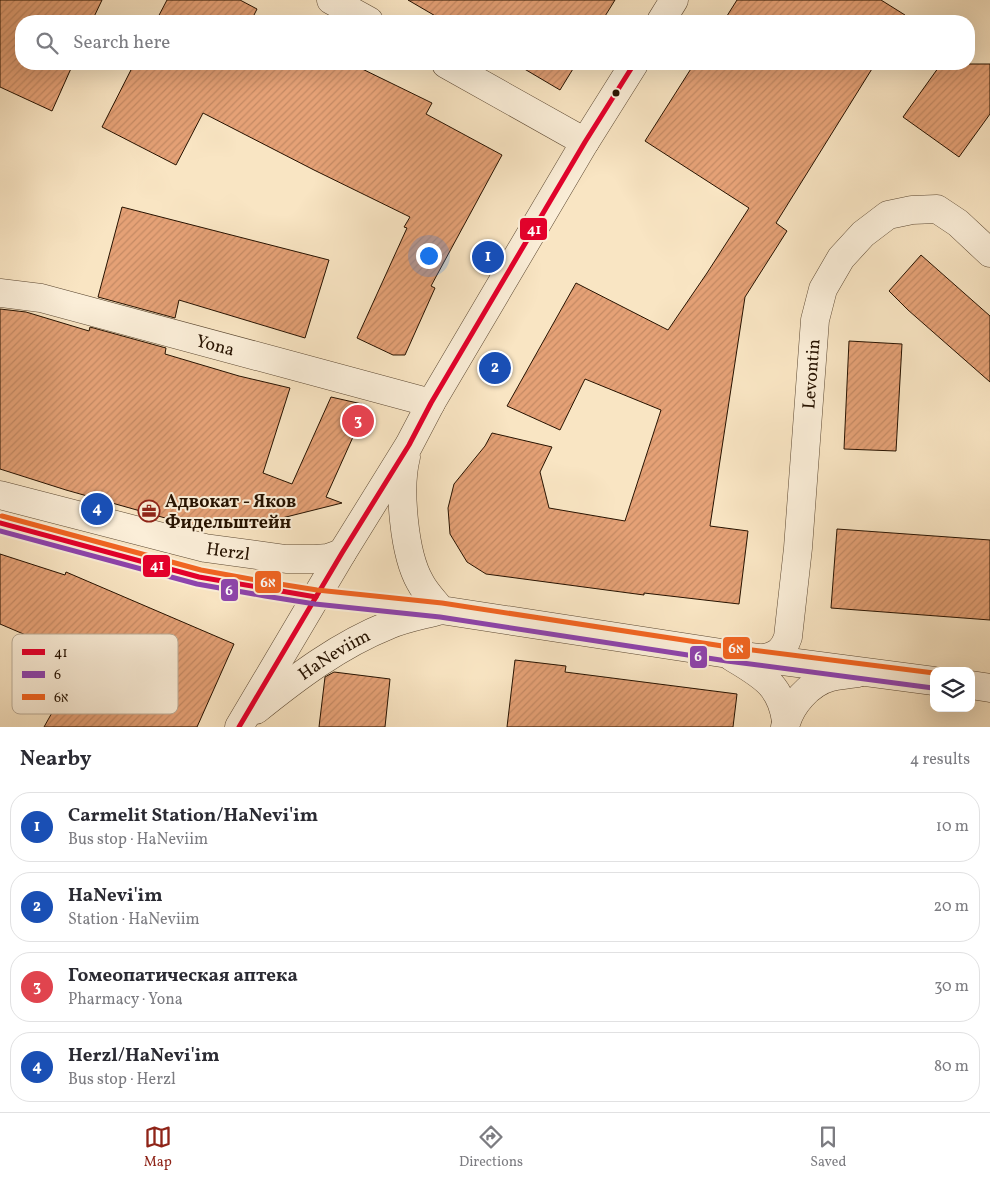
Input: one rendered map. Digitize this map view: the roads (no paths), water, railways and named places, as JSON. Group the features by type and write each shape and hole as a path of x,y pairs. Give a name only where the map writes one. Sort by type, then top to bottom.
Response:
{"street":[{"path":"332,0 359,15"},
{"path":"665,15 674,0"},
{"path":"457,70 585,142"},
{"name":"HaNeviim","path":"240,725 342,553 409,445 431,403 585,142 630,70"},
{"name":"Levontin","path":"758,659 766,658 778,652 784,646 788,637 798,548 815,320 823,289 841,258 863,234 888,215 912,210 937,209 958,223 990,253"},
{"name":"Yona","path":"0,293 42,298 431,403"},
{"path":"409,445 404,463 402,496 408,543 419,581 440,610 758,659 930,681"},
{"name":"Herzl","path":"0,495 205,548 286,559 314,560 342,553"},
{"name":"HaNeviim","path":"240,725 316,664 344,646 390,624 440,610"},
{"path":"728,654 755,671 769,683 782,700 786,724"},
{"path":"786,724 795,704 817,683 830,677 866,673"},
{"path":"975,686 990,688"}],"lane":[{"path":"0,523 199,577 316,597 440,610"}],"place":[{"name":"Carmelit Station/HaNevi'im","path":"488,257"},
{"name":"HaNevi'im","path":"495,368"},
{"name":"Гомеопатическая аптека","path":"358,421"},
{"name":"Herzl/HaNevi'im","path":"97,509"},
{"name":"Адвокат - Яков Фидельштейн","path":"149,511"}]}
